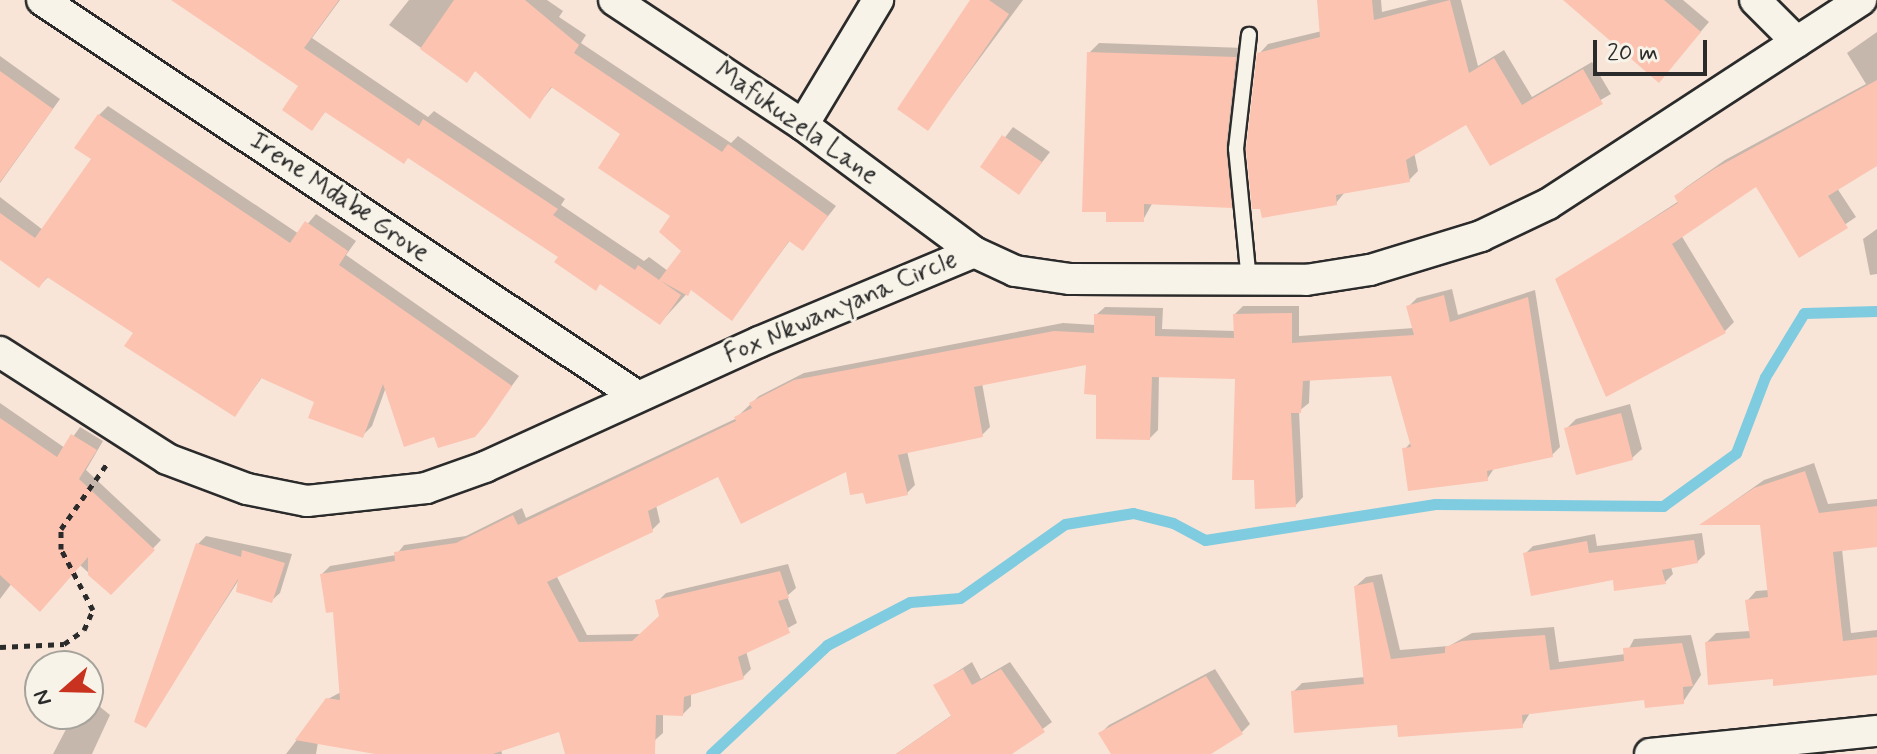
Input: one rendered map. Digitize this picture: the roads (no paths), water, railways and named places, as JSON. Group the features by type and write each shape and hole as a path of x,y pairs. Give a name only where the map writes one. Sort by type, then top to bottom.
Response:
{"street":[{"name":"Irene Mdabe Grove","path":"42,0 637,396"},
{"name":"Mafukuzela Lane","path":"614,0 803,125 974,252"},
{"path":"803,125 878,0"},
{"path":"1755,0 1797,42"},
{"name":"Fox Nkwanyana Circle","path":"0,352 167,459 247,489 307,501 426,488 485,467 637,396 974,252 1015,271 1070,279 1249,282 1306,280 1370,270 1481,236 1548,204 1861,0"},
{"path":"1650,754 1877,731"}],"lane":[{"path":"1249,35 1236,149 1249,282"}],"waterway":[{"path":"711,754 827,645 910,602 960,598 1065,524 1133,513 1173,523 1205,540 1435,504 1663,506 1736,453 1765,377 1804,313 1877,311"}]}
